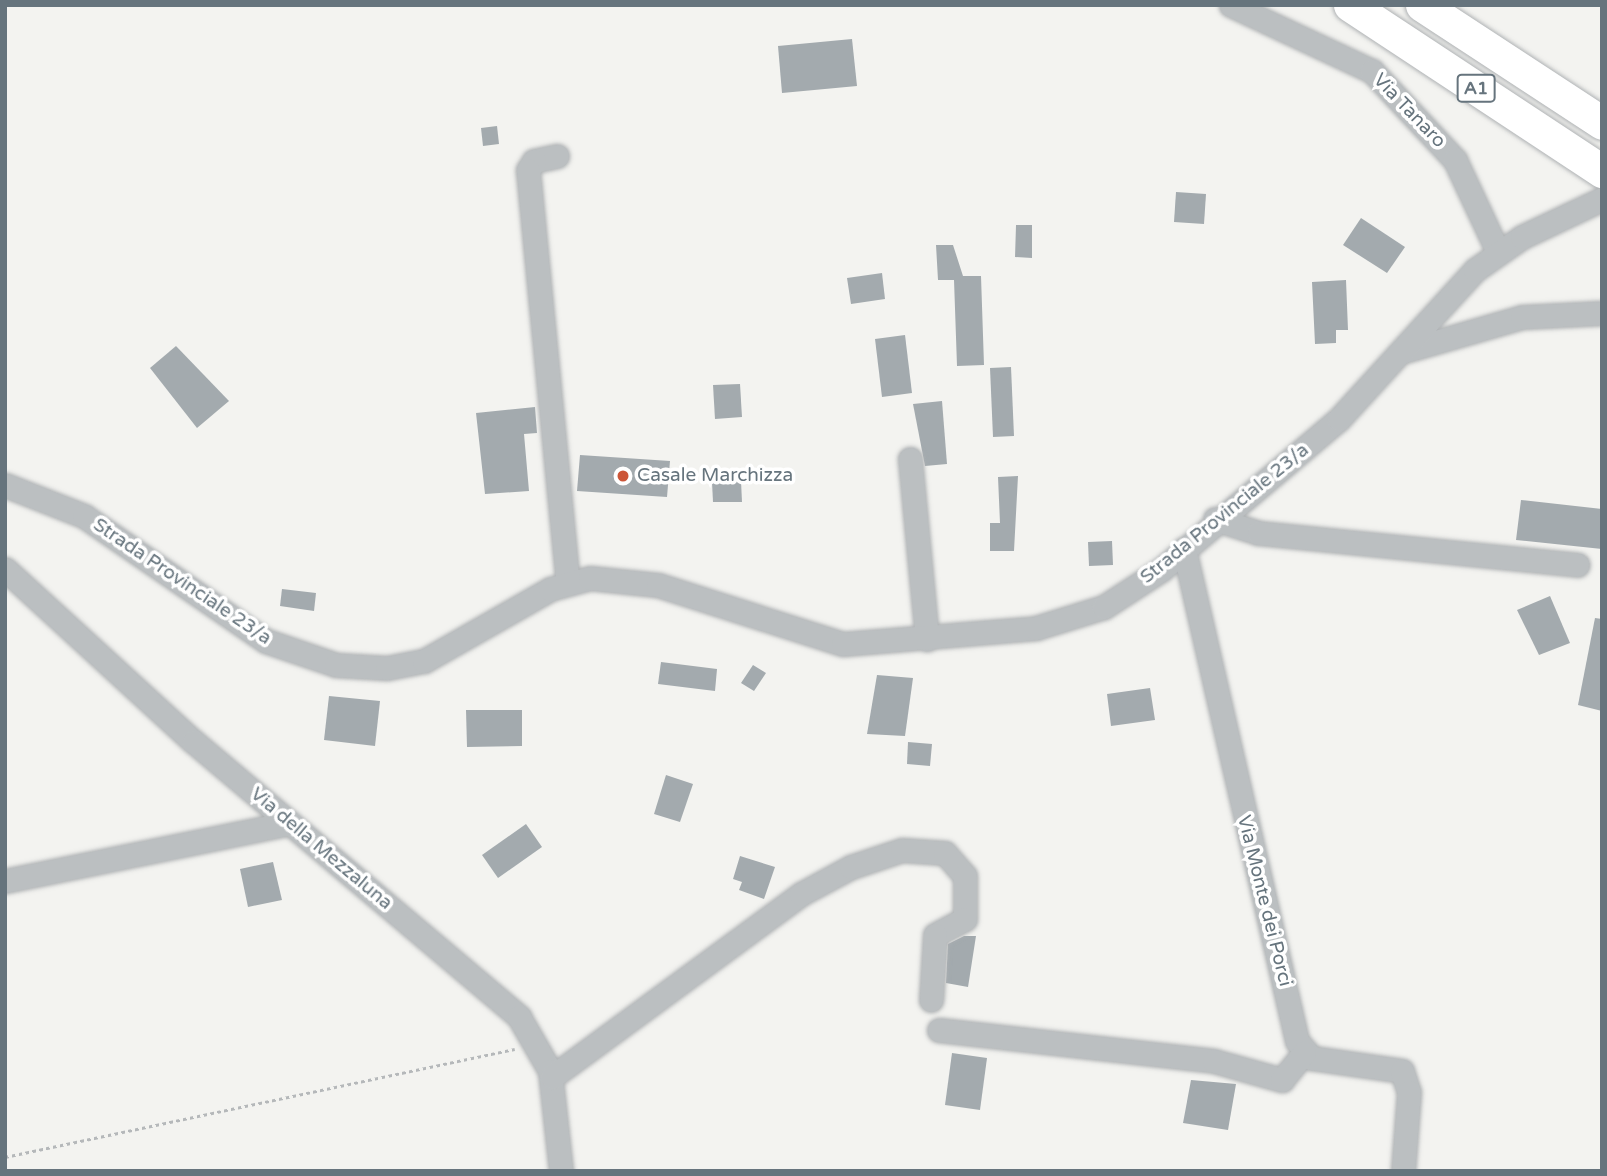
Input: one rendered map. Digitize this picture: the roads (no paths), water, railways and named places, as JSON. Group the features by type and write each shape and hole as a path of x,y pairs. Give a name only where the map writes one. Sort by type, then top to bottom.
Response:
{"highway":[{"name":"A1","path":"1350,5 1602,171"},
{"name":"A1","path":"1422,5 1602,124"}],"street":[{"name":"Via Tanaro","path":"1231,5 1372,71 1455,160 1498,252"},
{"path":"557,156 534,161 528,170 568,582"},
{"name":"Strada Provinciale 23/a","path":"5,485 76,511 253,634 325,663 387,668 424,661 568,582 611,577 648,582 834,643 927,639 1078,618 1151,577 1215,519 1339,419 1498,252 1602,199"},
{"path":"1399,353 1522,317 1602,313"},
{"path":"911,459 927,639"},
{"path":"1215,519 1259,533 1577,565"},
{"name":"Via Monte dei Porci","path":"1184,549 1225,741 1304,1053"},
{"name":"Via della Mezzaluna","path":"5,569 289,823 484,984 538,1044 552,1077 561,1171"},
{"path":"5,881 289,823"},
{"path":"552,1077 801,894 851,867 902,850 945,853 965,876 965,919 935,935 931,1000"},
{"path":"939,1030 1214,1061 1282,1080 1304,1053 1402,1071 1409,1092 1403,1171"}],"place":[{"name":"Casale Marchizza","path":"623,476"}]}
